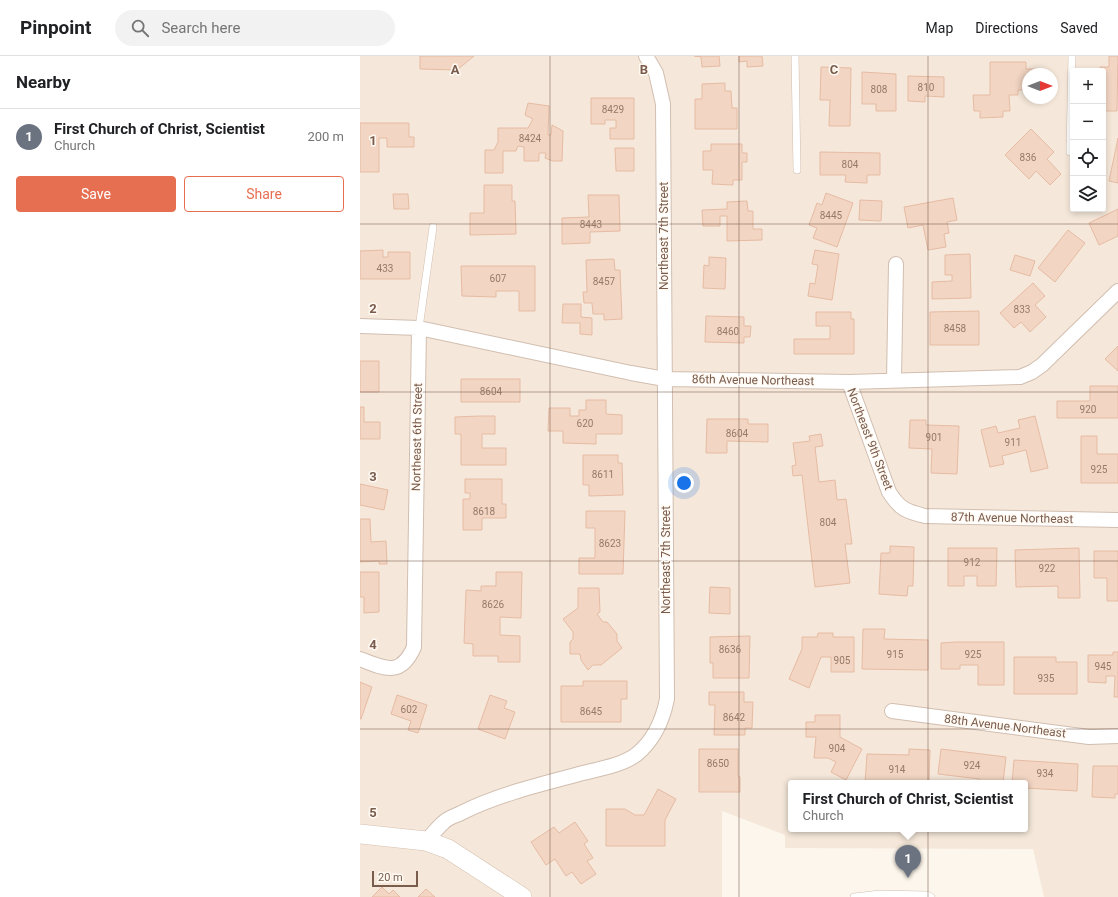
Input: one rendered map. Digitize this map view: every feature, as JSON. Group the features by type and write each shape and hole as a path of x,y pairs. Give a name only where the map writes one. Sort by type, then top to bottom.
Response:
{"street":[{"name":"Northeast 7th Street","path":"426,841 443,822 480,803 623,761 637,754 647,744 664,714 667,699 663,104 656,73 646,56"},
{"path":"894,380 896,264"},
{"name":"86th Avenue Northeast","path":"360,326 419,328 665,379 849,382 1020,377 1032,372 1042,365 1118,291"},
{"name":"Northeast 6th Street","path":"360,659 380,667 393,669 403,664 414,648 419,328"},
{"name":"Northeast 9th Street","path":"849,382 889,492 898,506 907,512"},
{"name":"87th Avenue Northeast","path":"907,512 925,516 1118,520"},
{"name":"88th Avenue Northeast","path":"892,711 1089,737 1118,736"},
{"path":"360,834 426,841 448,849 522,897"}],"lane":[{"path":"795,56 797,170"},
{"path":"1070,140 1072,56"},
{"name":"Northeast 6th Street","path":"419,328 433,227"},
{"path":"854,897 880,894 927,895 931,897"}],"shaded area":[{"path":"360,56 1118,56 1118,897 1044,897 1033,849 785,848 785,835 722,811 722,897 360,897"}],"building":[{"path":"420,56 474,56 457,70 420,69"},
{"path":"694,56 719,56 720,66 702,67 701,57"},
{"path":"739,56 762,56 763,66 747,67 747,61 739,62"},
{"path":"1109,56 1118,56 1117,111 1106,111 1106,68 1100,67 1109,67"},
{"path":"990,62 1026,62 1026,68 1022,68 1022,90 1018,90 1018,95 1009,95 1010,111 1003,111 1003,117 980,118 980,111 974,111 973,95 990,95"},
{"path":"821,67 851,68 850,126 829,126 830,100 820,100"},
{"path":"862,72 896,74 896,111 876,111 876,104 862,104"},
{"path":"908,76 944,77 944,97 925,96 925,102 908,101"},
{"path":"725,83 725,91 731,91 732,108 737,108 737,129 695,129 695,99 702,99 702,84"},
{"path":"591,98 634,98 634,139 610,139 610,128 616,128 616,120 605,120 605,124 591,124"},
{"path":"528,103 549,106 548,135 551,135 552,125 563,131 562,161 553,161 545,158 546,153 539,153 539,161 524,161 524,147 518,146 516,151 503,151 503,173 485,173 485,150 494,150 498,142 498,128 528,128 533,119 525,115"},
{"path":"360,123 409,123 409,137 414,137 414,147 387,147 387,138 379,138 379,172 360,172"},
{"path":"1031,129 1054,152 1047,159 1061,174 1050,185 1036,171 1029,179 1005,155"},
{"path":"1118,138 1118,183 1109,181"},
{"path":"711,144 742,144 742,153 747,153 747,162 742,162 742,180 733,180 733,185 712,184 713,170 703,170 703,151 711,151"},
{"path":"615,148 634,148 634,171 616,171"},
{"path":"820,152 880,153 880,175 867,175 867,183 845,182 846,175 820,175"},
{"path":"484,185 512,185 512,201 515,201 516,234 470,235 470,213 484,213"},
{"path":"826,193 853,203 837,247 813,238 817,228 809,225 817,203 822,205"},
{"path":"393,194 408,194 409,209 394,209"},
{"path":"588,195 619,195 620,231 590,232 590,243 562,244 562,218 589,217"},
{"path":"953,198 957,220 947,222 949,233 944,234 946,247 928,250 923,225 908,228 904,207"},
{"path":"860,200 882,201 881,221 859,220"},
{"path":"747,201 748,211 753,211 753,229 762,229 762,240 727,241 727,216 720,216 720,226 703,226 702,210 727,209 727,202"},
{"path":"1118,209 1118,236 1099,245 1089,223"},
{"path":"1068,230 1085,243 1055,282 1038,268"},
{"path":"383,250 383,257 388,257 388,252 410,252 410,279 360,279 360,251"},
{"path":"815,250 839,254 832,300 808,296 810,283 815,284 818,265 812,264"},
{"path":"970,254 971,298 932,299 932,282 952,281 952,275 945,275 945,255"},
{"path":"1015,255 1035,261 1030,276 1010,270"},
{"path":"709,257 726,258 725,289 703,288 704,265 709,266"},
{"path":"614,259 615,270 620,270 622,319 604,320 604,314 593,314 592,303 584,303 583,292 587,292 586,260"},
{"path":"461,266 535,266 535,311 519,311 519,291 496,291 496,297 462,296"},
{"path":"1033,283 1045,296 1035,305 1046,317 1030,332 1021,322 1014,328 1000,313"},
{"path":"563,304 581,304 581,317 592,318 592,335 580,334 580,323 562,323"},
{"path":"979,311 979,345 930,345 930,312"},
{"path":"816,312 851,312 851,319 854,319 854,354 794,354 794,339 830,339 830,326 816,326"},
{"path":"706,316 744,317 744,326 751,326 750,337 744,337 744,343 705,342"},
{"path":"1118,346 1118,371 1105,359"},
{"path":"360,361 379,361 379,392 360,392"},
{"path":"461,379 520,379 520,402 461,402"},
{"path":"1090,386 1118,386 1118,418 1057,418 1057,401 1090,401"},
{"path":"586,400 606,400 606,414 622,415 622,434 596,434 596,444 563,443 563,431 548,431 549,408 570,408 570,416 579,416 579,410 586,410"},
{"path":"360,407 364,407 364,422 380,422 380,439 360,439"},
{"path":"495,416 495,434 482,434 482,448 506,448 506,465 461,465 461,434 455,434 455,417"},
{"path":"1035,416 1048,468 1031,472 1026,450 1002,456 1004,464 990,467 981,430 996,426 998,433 1020,428 1018,420"},
{"path":"707,419 748,419 748,424 768,424 768,442 727,441 727,453 706,453"},
{"path":"910,420 926,420 926,425 959,426 957,474 931,473 932,449 909,448"},
{"path":"821,434 823,446 815,447 819,482 835,480 837,500 846,499 852,544 845,544 850,583 815,587 802,475 793,476 792,466 796,465 793,443 810,441 809,436"},
{"path":"1081,436 1097,436 1097,454 1118,454 1118,483 1081,483"},
{"path":"583,455 618,455 618,463 622,463 623,495 589,496 589,485 583,485"},
{"path":"465,479 502,479 502,504 506,504 506,518 482,518 482,530 463,530 463,499 470,499 470,493 465,493"},
{"path":"360,484 388,490 384,510 360,505"},
{"path":"586,511 625,511 623,574 579,574 579,558 595,558 595,528 586,528"},
{"path":"360,519 370,519 371,542 386,541 387,564 379,564 379,561 360,562"},
{"path":"890,546 914,547 913,586 908,586 907,596 879,594 881,553 890,553"},
{"path":"948,548 997,548 996,586 977,586 977,576 964,576 964,586 948,586"},
{"path":"1079,548 1080,598 1058,598 1058,586 1016,587 1015,550"},
{"path":"1094,551 1118,551 1118,601 1107,601 1107,578 1094,578"},
{"path":"360,572 379,572 379,612 364,613 364,597 360,597"},
{"path":"496,572 522,572 521,618 500,617 500,635 520,636 520,662 498,662 498,656 473,656 473,644 464,643 466,590 481,591 481,586 496,586"},
{"path":"710,587 730,588 730,614 709,613"},
{"path":"578,588 599,588 600,612 597,614 603,622 607,622 617,634 617,641 622,648 601,665 593,665 588,670 581,660 580,654 570,654 570,642 573,639 573,632 563,619 578,608"},
{"path":"863,629 885,629 884,639 928,640 928,670 862,669"},
{"path":"818,633 833,633 833,637 854,637 854,672 831,672 831,657 821,657 809,688 789,679 802,649 802,637 817,637"},
{"path":"750,636 749,678 713,678 713,663 710,663 710,637"},
{"path":"1004,642 1004,685 978,685 978,665 960,665 960,669 941,669 941,643"},
{"path":"1113,652 1118,652 1118,697 1114,697 1115,676 1106,676 1106,683 1088,682 1088,655 1113,655"},
{"path":"1014,657 1056,657 1056,662 1077,662 1077,694 1014,694"},
{"path":"583,681 627,681 627,699 621,699 621,722 561,722 561,686 583,686"},
{"path":"360,682 372,687 361,719 360,719"},
{"path":"709,692 744,692 744,702 753,702 752,728 745,728 745,735 714,735 715,705 709,705"},
{"path":"397,695 427,705 418,733 408,730 411,721 391,714"},
{"path":"490,695 507,701 504,708 515,712 505,739 478,729"},
{"path":"815,715 840,715 840,737 862,749 846,780 831,772 836,762 828,758 814,758 816,737 806,737 806,722 815,722"},
{"path":"699,749 738,749 738,776 740,777 740,792 699,792"},
{"path":"909,749 930,750 929,780 865,780 867,754 909,755"},
{"path":"941,749 1006,757 1003,780 980,780 938,774"},
{"path":"1014,760 1078,764 1077,791 1028,788 1028,780 1012,780"},
{"path":"1093,766 1118,766 1118,794 1115,794 1115,798 1092,797"},
{"path":"658,789 676,799 665,820 665,846 606,846 606,809 625,809 635,815 644,815"},
{"path":"575,822 588,841 584,844 593,858 587,861 596,874 581,884 572,872 566,876 555,859 546,865 531,842 554,827 559,833"},
{"path":"382,887 389,894 393,890 400,897 372,897"},
{"path":"426,889 435,897 418,897"}],"place":[{"name":"First Church of Christ, Scientist","path":"908,878"}]}
